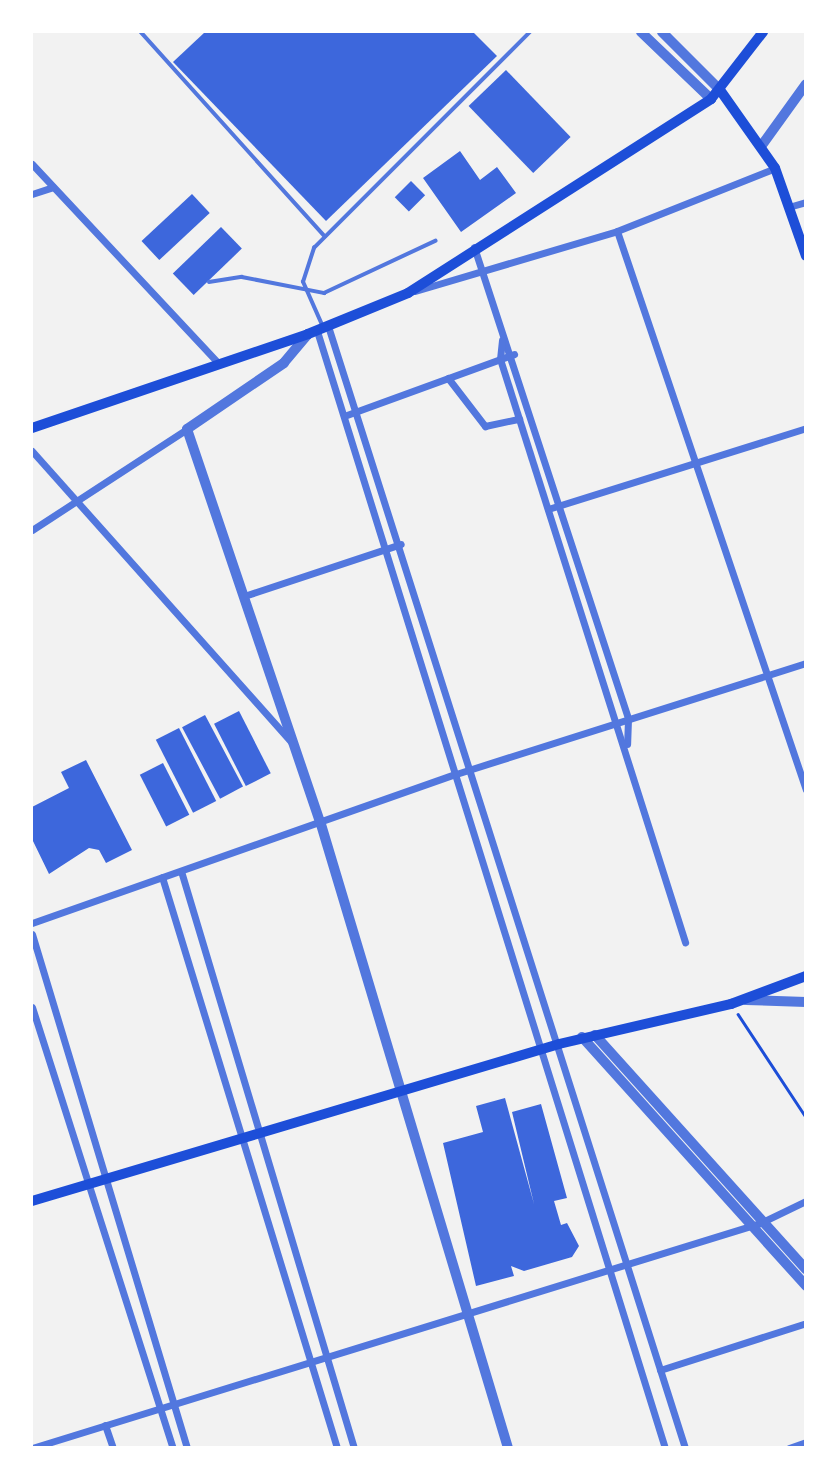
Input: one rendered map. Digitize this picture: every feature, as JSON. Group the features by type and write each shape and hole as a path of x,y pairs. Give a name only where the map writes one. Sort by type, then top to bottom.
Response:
{"main road":[{"path":"32,427 319,330 408,293 474,247 711,99 762,32"},
{"path":"720,90 724,103 762,145 775,168 792,206 806,256"},
{"path":"711,99 724,103"},
{"path":"32,1201 582,1037 746,1000 806,976"}],"street":[{"path":"641,32 711,99"},
{"path":"662,32 720,90"},
{"path":"762,145 806,84"},
{"path":"32,164 219,363"},
{"path":"408,293 482,274 617,231 775,168"},
{"path":"32,194 53,187"},
{"path":"792,206 806,202"},
{"path":"617,231 806,790"},
{"path":"474,247 502,341 500,359 617,723 627,744 685,942"},
{"path":"319,330 359,410 685,1447"},
{"path":"319,330 384,549 665,1447"},
{"path":"32,530 284,363 319,330"},
{"path":"502,341 514,354 628,719 627,744"},
{"path":"344,416 514,354"},
{"path":"448,378 485,426 519,419"},
{"path":"548,509 806,428"},
{"path":"187,429 320,821 397,1092 508,1447"},
{"path":"32,451 293,743"},
{"path":"244,596 401,544"},
{"path":"32,923 456,774 806,663"},
{"path":"473,829 489,824"},
{"path":"181,871 354,1447"},
{"path":"162,877 337,1447"},
{"path":"32,934 187,1447"},
{"path":"509,945 526,939"},
{"path":"746,1000 806,1002"},
{"path":"32,1007 173,1447"},
{"path":"595,1035 760,1223 806,1269"},
{"path":"582,1037 747,1227 806,1286"},
{"path":"32,1447 760,1223 806,1201"},
{"path":"660,1370 806,1323"},
{"path":"105,1425 113,1447"},
{"path":"789,1447 806,1442"}],"lane":[{"path":"141,32 325,236"},
{"path":"319,330 307,293 305,263 325,236 530,32"},
{"path":"209,282 242,277 307,293 324,293 435,241"}],"path":[{"path":"731,1004 806,1117"}],"building":[{"path":"205,32 473,32 497,56 326,221 173,62"},
{"path":"506,70 571,137 533,173 469,106"},
{"path":"460,151 480,180 497,167 516,193 461,232 423,178"},
{"path":"411,181 425,195 409,211 395,197"},
{"path":"192,194 210,213 159,260 142,241"},
{"path":"221,227 242,249 194,295 173,274"},
{"path":"239,711 271,773 246,786 214,724"},
{"path":"205,715 243,787 220,799 182,727"},
{"path":"179,728 216,801 193,813 156,740"},
{"path":"86,760 132,850 106,863 99,850 89,848 49,874 32,839 32,807 69,788 61,772"},
{"path":"163,763 189,815 166,826 140,775"},
{"path":"505,1098 534,1204 512,1112 541,1104 567,1198 554,1201 561,1225 567,1223 579,1246 572,1257 524,1271 511,1266 514,1276 476,1286 443,1143 483,1132 476,1106"}]}
